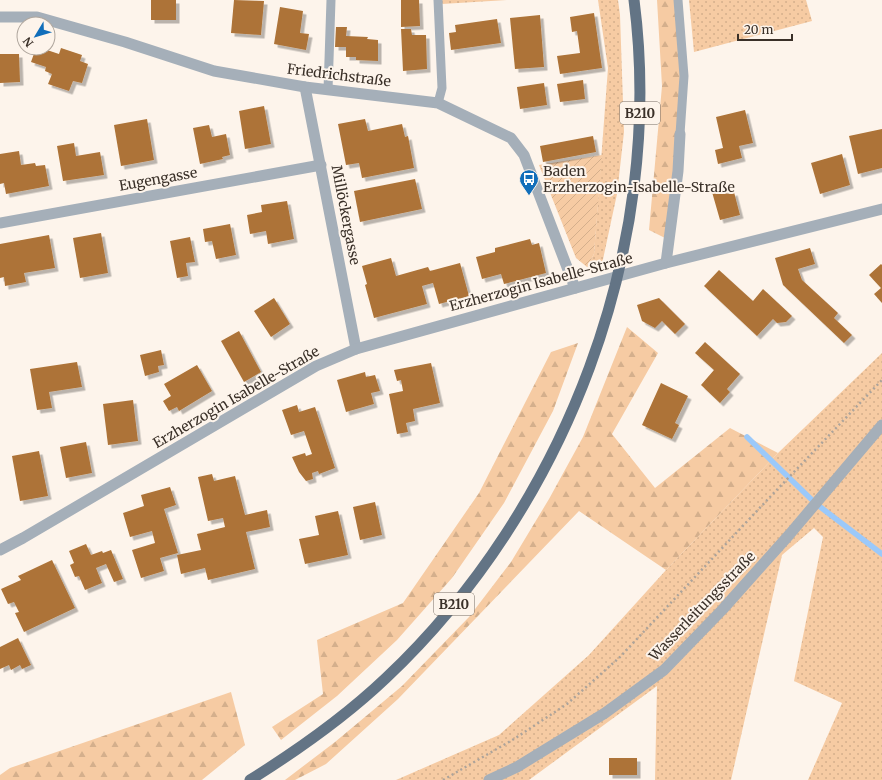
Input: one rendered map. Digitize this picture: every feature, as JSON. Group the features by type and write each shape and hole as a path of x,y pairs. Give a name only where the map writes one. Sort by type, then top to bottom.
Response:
{"main road":[{"name":"B210","path":"250,780 307,742 348,711 387,677 421,643 475,579 504,536 529,497 571,416 589,371 611,299 628,225 637,163 640,117 640,64 634,0"}],"street":[{"name":"Friedrichstraße","path":"0,17 37,17 125,42 214,71 305,87 438,102 511,138 524,155 575,288"},
{"name":"Millöckergasse","path":"305,87 356,349"},
{"path":"666,263 678,171 680,134"},
{"name":"Eugengasse","path":"0,223 321,165"},
{"name":"Erzherzogin Isabelle-Straße","path":"0,550 23,538 316,366 356,349 666,263 882,209"},
{"name":"Wasserleitungsstraße","path":"489,780 517,767 605,713 664,670 723,609 789,535 882,425"}],"lane":[{"path":"328,90 331,0"},
{"path":"438,0 442,88 438,102"},
{"path":"678,0 684,76 680,134"}],"path":[{"path":"443,780 514,739 567,704 620,657 809,455 882,380"}],"green space":[{"path":"441,0 507,0 442,4"},
{"path":"598,0 618,0 620,15 624,132 617,194 602,264 587,267 594,254 608,68"},
{"path":"657,0 676,0 682,76 676,173 665,238 649,230 662,86"},
{"path":"689,0 806,0 812,21 694,52"},
{"path":"602,155 594,254 587,267 576,258 539,165"},
{"path":"627,327 658,353 612,434 655,488 730,428 778,453 666,570 579,511 398,699 326,764 295,780 285,780 335,742 402,686 469,617 511,562 549,499 583,437"},
{"path":"578,343 553,411 504,503 452,578 397,640 337,696 281,740 272,727 323,694 317,640 403,603 479,493 551,352"},
{"path":"882,353 882,780 808,780 842,703 794,681 823,537 814,528 782,555 731,780 655,780 657,686 529,780 396,780 499,735 589,655 666,570 778,453"},
{"path":"231,692 245,745 202,780 0,780 0,775 10,768"}],"building":[{"path":"151,0 176,0 176,20 151,20"},
{"path":"234,0 264,1 261,35 231,33"},
{"path":"401,0 419,0 420,26 401,27"},
{"path":"280,7 303,11 300,33 309,34 306,50 274,44"},
{"path":"594,13 602,68 560,74 557,56 580,53 577,31 572,32 570,17"},
{"path":"540,15 544,67 515,69 510,18"},
{"path":"497,19 501,43 451,50 449,33 456,32 455,25"},
{"path":"336,27 347,27 346,36 368,37 367,39 378,40 378,61 356,60 356,57 346,57 346,47 335,47"},
{"path":"401,29 411,29 412,35 426,35 427,69 403,71"},
{"path":"61,48 82,55 80,61 88,64 82,83 73,81 69,91 48,84 52,74 45,71 46,67 31,62 33,56 56,56 56,53 59,54"},
{"path":"0,54 16,54 16,56 19,56 20,82 0,83"},
{"path":"583,80 585,99 560,102 557,84"},
{"path":"544,83 547,105 520,109 517,87"},
{"path":"264,106 271,144 245,149 239,111"},
{"path":"745,110 753,143 739,146 742,158 718,164 715,150 723,148 716,117"},
{"path":"147,119 154,160 121,166 114,125"},
{"path":"365,119 368,131 402,124 405,137 408,136 414,168 362,178 359,163 346,165 338,124"},
{"path":"209,125 212,137 226,134 230,155 222,157 223,159 200,164 193,128"},
{"path":"882,129 882,168 858,174 849,136"},
{"path":"593,136 596,152 543,162 540,146"},
{"path":"74,143 76,156 100,152 104,175 63,181 57,146"},
{"path":"19,151 21,165 35,163 36,166 45,165 49,186 6,194 4,183 0,184 0,154"},
{"path":"842,154 850,185 820,194 811,163"},
{"path":"415,179 422,209 360,222 354,191"},
{"path":"723,182 727,194 734,192 740,215 720,220 710,185"},
{"path":"287,201 294,239 268,244 266,231 250,234 247,215 262,212 261,205"},
{"path":"230,224 236,255 216,259 212,241 205,242 203,229"},
{"path":"101,233 108,273 80,278 73,238"},
{"path":"49,235 55,268 24,273 26,282 5,286 4,277 0,278 0,244"},
{"path":"190,237 195,262 186,263 188,276 177,278 170,241"},
{"path":"530,239 532,245 539,243 546,273 504,284 501,274 482,279 476,257 495,252 495,248"},
{"path":"810,248 815,264 798,269 802,280 838,313 834,318 852,335 844,343 783,285 775,258"},
{"path":"391,258 396,276 428,267 430,271 460,263 469,296 439,304 433,283 422,286 427,304 374,318 365,285 367,284 362,266"},
{"path":"881,264 882,303 874,294 881,288 869,275"},
{"path":"719,270 753,301 763,289 792,316 786,322 777,323 773,319 757,336 704,286"},
{"path":"274,298 290,324 271,337 254,311"},
{"path":"659,298 685,324 675,334 662,321 655,328 642,321 637,305"},
{"path":"239,331 261,372 244,382 221,341"},
{"path":"705,342 740,374 727,389 730,392 720,403 701,385 714,370 695,353"},
{"path":"161,350 164,365 158,366 159,372 145,376 140,355"},
{"path":"77,362 82,387 49,392 52,408 37,410 30,369"},
{"path":"431,363 440,403 413,409 415,421 406,423 408,432 397,434 389,394 403,391 401,380 397,381 394,370"},
{"path":"197,365 212,391 179,411 177,407 169,411 163,401 171,396 164,384"},
{"path":"365,372 366,377 375,375 380,391 371,393 374,404 346,412 337,380"},
{"path":"661,383 688,396 675,423 679,425 672,439 642,425"},
{"path":"133,400 138,441 108,445 103,404"},
{"path":"297,405 299,412 315,407 335,468 319,474 318,471 312,473 313,479 306,481 299,472 292,457 305,453 306,456 312,454 304,431 291,435 282,410"},
{"path":"86,442 92,473 66,478 60,447"},
{"path":"39,451 48,496 20,501 12,456"},
{"path":"212,474 214,481 235,476 245,515 267,510 270,527 246,532 255,569 208,580 205,568 181,574 177,555 201,550 197,534 225,527 223,518 208,521 198,477"},
{"path":"170,487 176,505 164,509 178,553 160,558 164,571 141,578 132,550 155,543 152,531 130,537 123,513 144,506 141,495"},
{"path":"375,502 382,535 360,540 353,507"},
{"path":"338,511 348,555 305,564 299,539 319,535 315,516"},
{"path":"86,544 91,555 102,551 103,553 111,550 123,579 114,582 106,564 96,568 102,583 85,590 79,576 75,577 70,565 74,563 69,551"},
{"path":"52,560 75,608 24,632 15,613 19,612 14,602 8,604 1,589 21,580 18,576"},
{"path":"18,638 31,665 22,669 20,665 11,670 9,665 0,669 0,647"},
{"path":"609,758 637,758 637,775 609,775"}],"waterway":[{"path":"747,437 811,499"},
{"path":"819,506 882,554"}],"place":[{"name":"Baden Erzherzogin-Isabelle-Straße","path":"529,196"}]}
